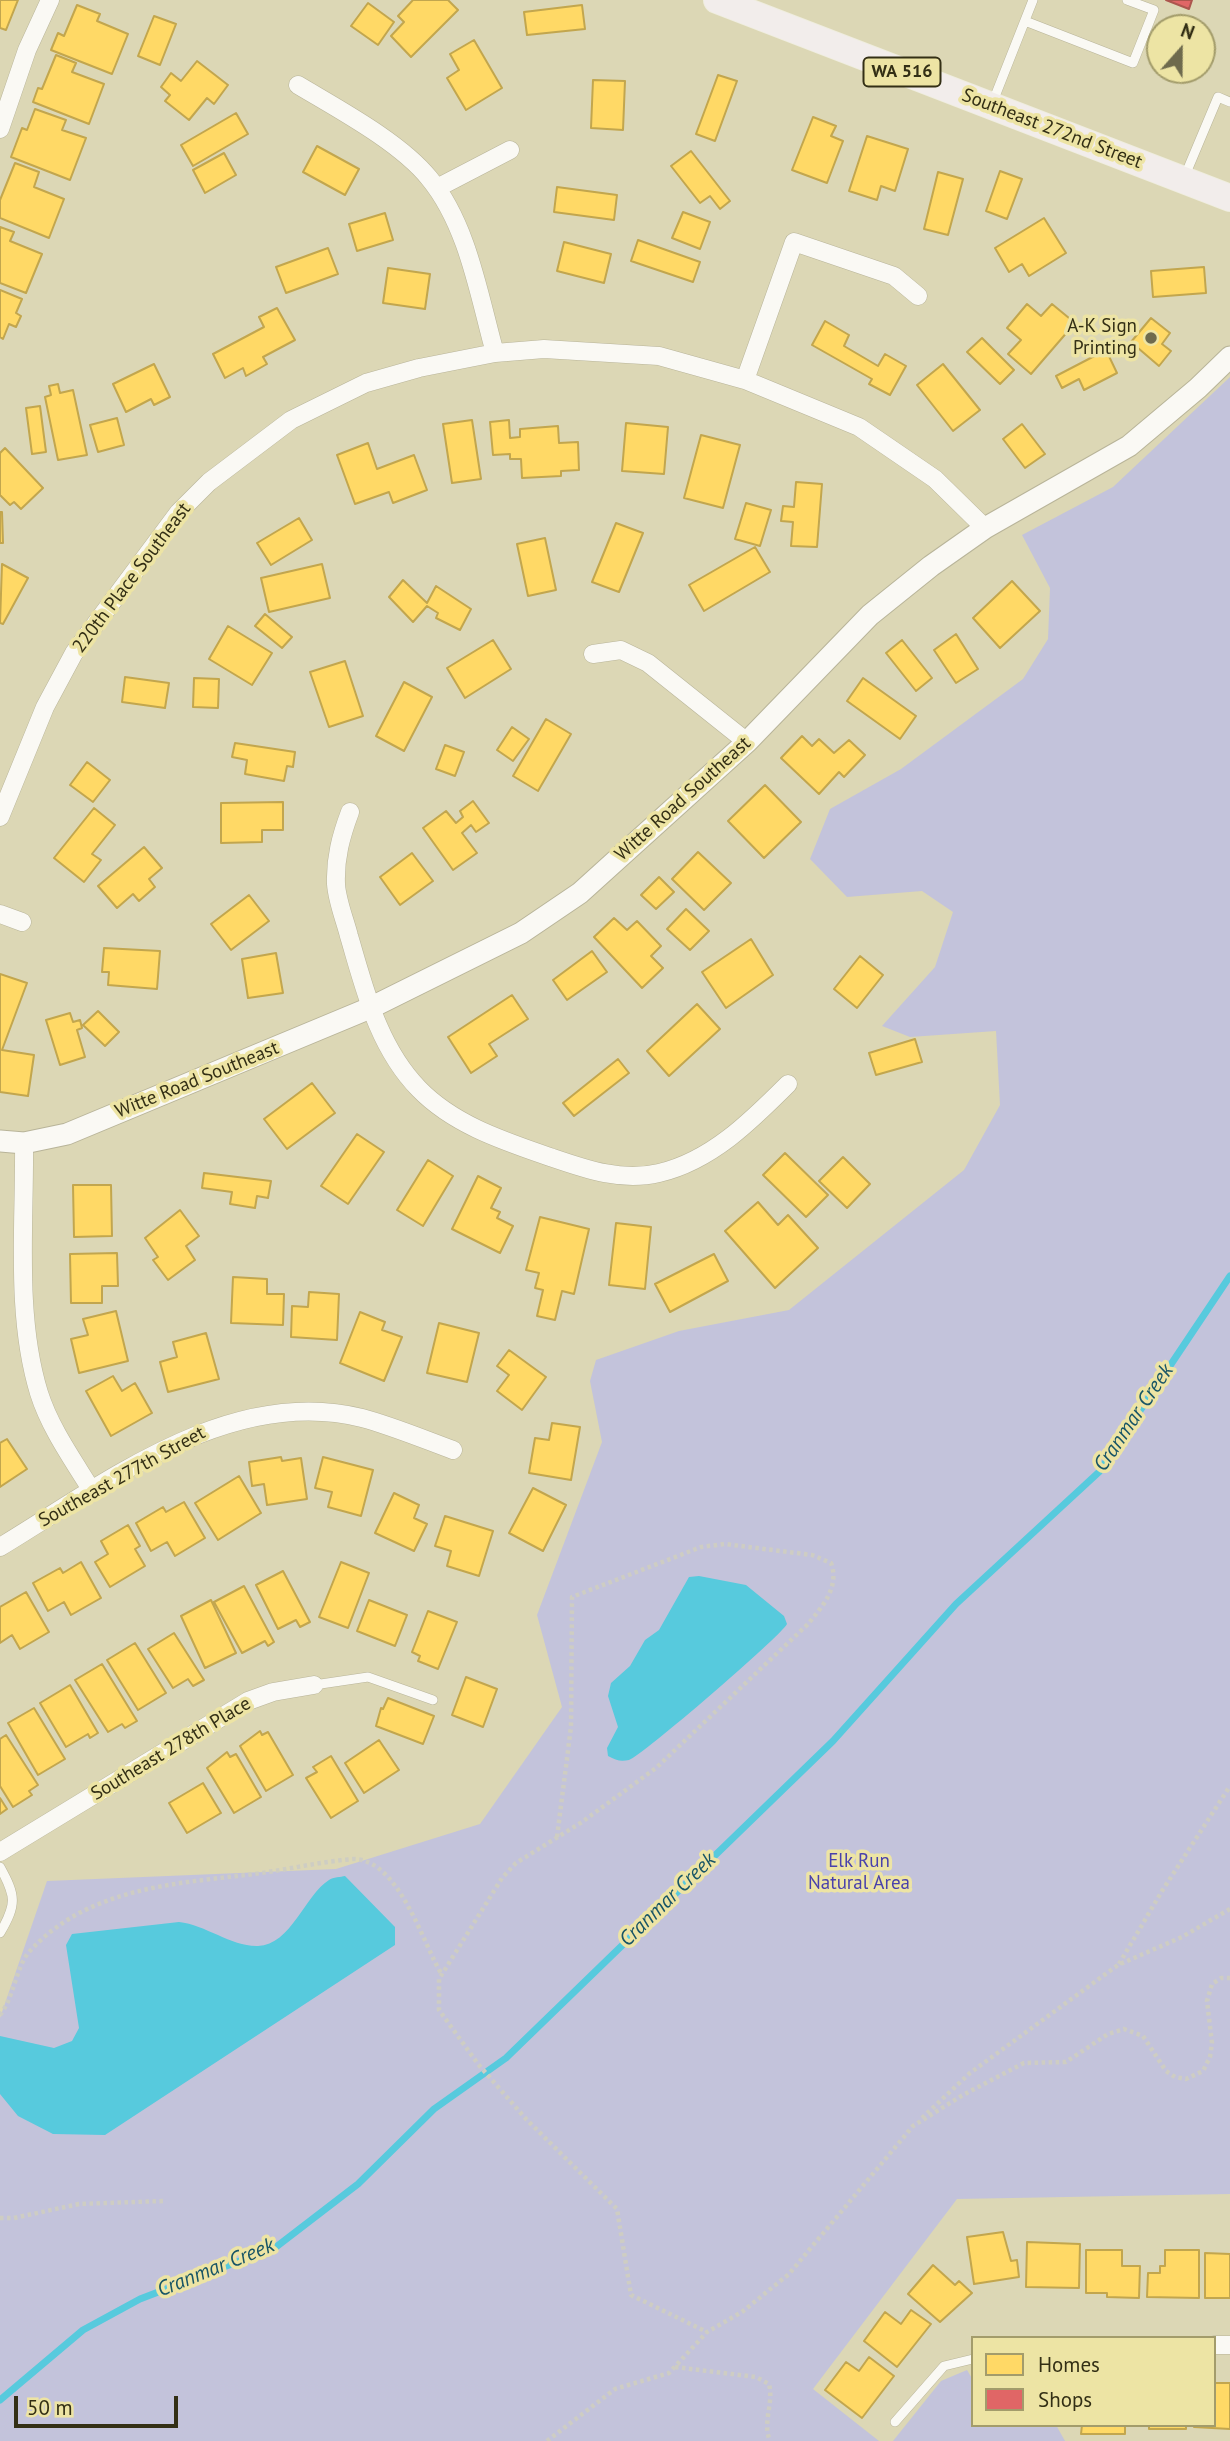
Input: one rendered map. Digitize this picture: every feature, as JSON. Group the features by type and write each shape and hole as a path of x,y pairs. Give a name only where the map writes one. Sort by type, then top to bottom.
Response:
{"main road":[{"name":"Southeast 272nd Street","path":"717,0 1230,198"}],"street":[{"path":"0,129 27,50 50,0"},
{"path":"298,85 383,139 428,176 472,267 495,353"},
{"path":"436,188 510,150"},
{"path":"745,380 794,242 894,276 918,296"},
{"name":"220th Place Southeast","path":"0,817 45,707 74,653 179,512 209,482 291,419 366,383 419,368 495,353 544,349 659,356 745,380 859,427 935,479 985,528"},
{"name":"Witte Road Southeast","path":"0,1141 24,1143 67,1134 370,1008 511,938 580,893 747,742 870,615 985,528 1129,446 1198,388 1230,357"},
{"path":"593,654 621,650 648,663 747,742"},
{"path":"350,812 340,838 336,886 370,1008 398,1064 421,1091 484,1134 593,1172 628,1177 657,1174 685,1165 719,1147 788,1084"},
{"path":"0,914 22,922"},
{"path":"24,1143 25,1296 39,1392 52,1425 92,1491"},
{"name":"Southeast 277th Street","path":"0,1547 195,1433 283,1412 319,1412 361,1418 453,1450"},
{"name":"Southeast 278th Place","path":"0,1852 248,1701 273,1692 314,1685"}],"lane":[{"path":"991,106 1033,0"},
{"path":"1024,21 1133,63 1154,10 1127,0"},
{"path":"1183,180 1218,97 1230,102"},
{"name":"Southeast 278th Place","path":"314,1685 368,1677 433,1700"},
{"path":"0,1867 13,1894 13,1908 0,1933"},
{"path":"895,2422 944,2366 971,2359"}],"path":[{"path":"557,1837 571,1727 572,1597 701,1547 725,1544 812,1555 831,1563 834,1582 825,1603 808,1624 682,1746 557,1837 516,1863 502,1878 442,1975 437,1990 439,2010 489,2078 617,2209 631,2295 707,2332"},
{"path":"1118,1965 1230,1786"},
{"path":"0,2015 8,2006 29,1952 62,1921 80,1910 123,1895 174,1883 353,1859 373,1864 399,1891 442,1975"},
{"path":"547,2441 615,2389 659,2377 674,2367 707,2332 742,2312 789,2274 913,2126 970,2073 1118,1965 1182,1937 1230,1909"},
{"path":"913,2126 1024,2063 1066,2062 1108,2034 1124,2029 1143,2036 1166,2071 1175,2077 1186,2079 1196,2075 1203,2070 1210,2057 1212,2043 1207,2001 1212,1984 1221,1978 1230,1978"},
{"path":"0,2218 14,2218 79,2204 163,2201"},
{"path":"674,2367 757,2377 769,2384 771,2394 765,2430 770,2441"}],"green space":[{"name":"Elk Run Natural Area","path":"1230,377 1230,2194 957,2199 813,2389 879,2441 0,2441 0,2018 47,1881 336,1869 480,1824 562,1707 537,1615 602,1442 590,1381 596,1360 679,1331 789,1310 964,1170 1000,1105 996,1031 910,1037 882,1026 935,967 953,912 922,891 847,897 810,859 830,809 901,769 1023,679 1048,639 1050,588 1022,535 1113,487"},
{"path":"967,2370 971,2377 971,2427 1057,2427 1065,2441 893,2441 941,2381"}],"water":[{"path":"699,1576 746,1585 784,1616 787,1624 738,1671 639,1754 626,1761 608,1756 607,1748 618,1727 608,1696 611,1683 630,1666 645,1640 659,1630 689,1577"},
{"path":"345,1876 395,1927 395,1945 105,2135 53,2134 18,2116 0,2094 0,2036 54,2048 72,2041 79,2028 66,1945 72,1934 179,1922 238,1943 258,1946 270,1943 289,1929 320,1887 329,1880"}],"building: Homes":[{"path":"0,0 18,0 6,30 0,28"},
{"path":"413,0 448,0 458,10 411,57 391,36 404,22 398,16"},
{"path":"368,3 394,22 378,45 351,26"},
{"path":"77,5 100,14 97,21 128,34 112,74 51,50 58,33 64,36"},
{"path":"582,5 585,29 527,35 524,12"},
{"path":"154,16 176,24 160,65 138,56"},
{"path":"474,40 502,88 466,110 447,78 459,70 450,54"},
{"path":"56,55 76,63 72,72 104,84 89,124 33,102 38,88 42,89"},
{"path":"197,61 228,85 214,104 207,98 189,120 165,101 170,95 161,87 171,73 181,81"},
{"path":"718,75 737,81 715,141 696,134"},
{"path":"593,80 625,81 623,130 591,128"},
{"path":"35,109 66,120 62,130 86,138 70,180 11,157 22,128 27,130"},
{"path":"236,113 248,134 193,166 181,145"},
{"path":"813,117 836,126 831,136 843,141 827,183 792,170"},
{"path":"867,136 908,149 895,191 881,186 877,200 849,191"},
{"path":"317,146 359,169 345,195 303,172"},
{"path":"691,151 730,201 720,209 710,196 700,203 671,166"},
{"path":"224,153 236,175 205,193 193,170"},
{"path":"15,163 39,172 34,187 64,199 49,238 0,218 0,200"},
{"path":"1000,171 1022,179 1007,219 986,211"},
{"path":"938,172 963,179 948,235 924,229"},
{"path":"557,187 617,195 614,220 554,212"},
{"path":"683,212 710,222 700,249 672,238"},
{"path":"385,213 393,240 357,251 349,224"},
{"path":"1044,218 1066,253 1029,276 1022,264 1009,272 995,248"},
{"path":"0,227 14,232 10,241 42,254 26,293 0,283"},
{"path":"638,240 700,262 693,282 631,261"},
{"path":"564,242 611,254 604,283 557,271"},
{"path":"328,248 338,274 286,293 276,267"},
{"path":"1204,267 1206,293 1153,297 1151,271"},
{"path":"388,268 430,274 425,309 383,303"},
{"path":"0,290 22,299 16,313 21,316 16,327 9,324 3,339 0,337"},
{"path":"1027,304 1041,316 1052,304 1075,323 1031,374 1008,354 1021,340 1007,328"},
{"path":"277,308 295,340 263,357 267,364 246,376 243,368 225,378 213,354 264,327 259,317"},
{"name":"A-K Sign Printing","path":"1151,318 1170,333 1162,344 1171,351 1159,366 1131,342"},
{"path":"825,321 849,335 844,346 878,366 885,354 906,366 890,395 869,384 872,379 812,345"},
{"path":"982,338 1014,370 1000,384 967,352"},
{"path":"1106,350 1117,373 1084,390 1079,379 1062,388 1056,376"},
{"path":"154,364 170,397 154,405 151,399 126,412 113,384"},
{"path":"943,364 980,410 953,431 917,385"},
{"path":"58,384 60,393 73,390 87,455 58,460 45,397 51,395 49,386"},
{"path":"40,406 46,452 32,454 26,408"},
{"path":"117,418 124,445 98,452 90,425"},
{"path":"472,420 481,479 452,483 443,424"},
{"path":"509,420 510,438 520,437 520,429 558,426 559,443 578,442 579,470 561,471 561,476 522,478 521,459 510,459 510,454 493,455 490,422"},
{"path":"626,423 668,427 664,474 622,471"},
{"path":"1022,424 1045,454 1025,468 1003,439"},
{"path":"701,435 740,445 723,508 684,498"},
{"path":"368,443 377,469 414,455 427,490 393,503 389,492 355,504 337,455"},
{"path":"5,448 43,488 21,509 14,502 10,505 0,495 0,453"},
{"path":"796,482 822,484 817,547 791,546 793,522 781,521 783,506 794,507"},
{"path":"746,503 771,510 760,546 735,539"},
{"path":"2,512 3,543 0,543"},
{"path":"299,518 312,540 271,565 257,543"},
{"path":"616,523 643,533 619,592 592,582"},
{"path":"545,538 556,590 528,596 517,544"},
{"path":"755,547 770,572 704,611 689,585"},
{"path":"2,564 28,578 3,624 0,623"},
{"path":"322,564 330,598 269,612 261,578"},
{"path":"403,580 427,603 436,586 471,609 460,630 436,618 438,613 427,606 413,622 389,597"},
{"path":"1012,581 1040,611 1000,648 973,618"},
{"path":"265,614 292,637 282,648 255,626"},
{"path":"228,626 272,653 252,685 209,659"},
{"path":"956,634 978,669 956,683 934,650"},
{"path":"493,640 511,669 465,698 447,668"},
{"path":"902,640 932,678 916,691 886,653"},
{"path":"345,661 363,716 329,727 310,672"},
{"path":"125,677 169,683 165,708 122,702"},
{"path":"194,678 219,679 218,708 193,707"},
{"path":"863,678 916,716 900,739 847,701"},
{"path":"404,682 432,697 404,751 376,736"},
{"path":"546,719 571,734 538,791 513,776"},
{"path":"512,727 529,739 513,761 497,750"},
{"path":"802,736 812,746 819,739 834,753 849,740 865,755 844,777 839,772 819,794 781,758"},
{"path":"235,743 295,752 293,767 287,766 284,781 245,774 247,760 232,757"},
{"path":"445,745 464,752 455,776 436,769"},
{"path":"87,762 110,780 93,802 70,785"},
{"path":"765,785 801,822 764,858 728,821"},
{"path":"473,801 489,823 476,832 471,825 462,833 477,853 453,870 423,828 446,811 456,823 463,817 460,811"},
{"path":"283,802 283,830 262,830 262,842 221,843 221,803"},
{"path":"94,808 115,825 92,854 101,860 84,882 54,858"},
{"path":"144,847 162,868 149,879 155,887 139,901 133,894 117,908 98,886"},
{"path":"698,852 731,883 704,910 672,879"},
{"path":"412,853 433,881 400,905 380,877"},
{"path":"659,877 674,892 656,909 641,895"},
{"path":"249,895 269,921 231,950 211,924"},
{"path":"686,909 709,931 690,950 667,929"},
{"path":"614,918 627,930 637,921 661,946 651,956 663,968 642,988 594,937"},
{"path":"751,939 773,975 726,1008 702,972"},
{"path":"104,948 160,951 157,989 108,985 109,972 102,972"},
{"path":"592,951 607,972 567,1000 553,980"},
{"path":"276,953 283,993 248,998 242,959"},
{"path":"860,956 883,975 857,1008 834,989"},
{"path":"0,974 27,983 2,1050 34,1055 28,1096 0,1092"},
{"path":"512,995 528,1019 489,1044 497,1056 471,1073 448,1037"},
{"path":"697,1004 720,1029 669,1076 647,1051"},
{"path":"98,1011 119,1032 105,1046 83,1025"},
{"path":"70,1013 73,1022 80,1020 82,1028 77,1030 85,1057 60,1065 46,1020"},
{"path":"915,1039 922,1062 876,1075 869,1053"},
{"path":"618,1059 629,1073 574,1116 563,1103"},
{"path":"312,1083 335,1113 287,1149 264,1119"},
{"path":"357,1134 384,1152 348,1204 321,1186"},
{"path":"785,1153 828,1195 806,1217 763,1175"},
{"path":"843,1157 870,1184 847,1208 819,1181"},
{"path":"428,1160 453,1176 423,1226 397,1210"},
{"path":"204,1173 271,1181 268,1198 257,1196 255,1208 230,1204 232,1192 202,1188"},
{"path":"478,1176 501,1188 491,1208 500,1212 497,1218 513,1226 500,1253 452,1229"},
{"path":"73,1185 111,1185 112,1236 74,1237"},
{"path":"758,1202 778,1225 788,1215 818,1248 775,1288 725,1231"},
{"path":"180,1210 199,1236 186,1246 195,1260 168,1280 153,1260 158,1257 145,1238"},
{"path":"540,1217 589,1229 574,1294 562,1291 555,1320 537,1316 543,1290 535,1288 539,1273 526,1270"},
{"path":"616,1223 651,1227 645,1289 609,1285"},
{"path":"117,1253 118,1286 102,1286 102,1303 71,1303 70,1254"},
{"path":"714,1254 728,1281 670,1312 655,1284"},
{"path":"233,1277 267,1279 267,1294 284,1294 283,1325 231,1323"},
{"path":"309,1292 339,1294 337,1340 291,1337 292,1306 308,1307"},
{"path":"116,1311 128,1361 79,1373 71,1339 88,1335 83,1319"},
{"path":"360,1312 385,1322 382,1330 402,1337 384,1381 340,1363"},
{"path":"439,1323 479,1333 467,1382 427,1373"},
{"path":"206,1333 219,1379 168,1392 160,1362 177,1357 173,1342"},
{"path":"509,1350 546,1377 522,1410 497,1391 509,1375 497,1366"},
{"path":"113,1376 122,1391 135,1383 152,1413 111,1436 86,1391"},
{"path":"552,1423 580,1427 571,1480 529,1473 535,1438 549,1440"},
{"path":"7,1439 27,1469 0,1487 0,1443"},
{"path":"281,1457 282,1461 301,1458 307,1499 267,1505 264,1484 252,1486 249,1462"},
{"path":"323,1457 373,1470 361,1516 328,1507 332,1492 315,1488"},
{"path":"239,1476 261,1513 218,1540 195,1503"},
{"path":"533,1488 566,1505 543,1551 509,1533"},
{"path":"394,1493 419,1505 414,1518 427,1524 414,1551 375,1533"},
{"path":"184,1502 205,1538 175,1556 167,1542 151,1551 136,1523 163,1507 166,1512"},
{"path":"445,1516 493,1531 479,1576 447,1566 451,1551 435,1546"},
{"path":"128,1525 140,1546 135,1549 145,1566 110,1587 95,1562 108,1554 101,1541"},
{"path":"81,1562 101,1598 71,1615 64,1602 48,1611 33,1583 60,1568 63,1573"},
{"path":"341,1562 369,1573 348,1628 319,1617"},
{"path":"283,1571 310,1622 300,1627 296,1620 278,1629 256,1585"},
{"path":"244,1586 274,1642 268,1646 265,1641 242,1653 214,1602"},
{"path":"26,1592 49,1632 20,1649 12,1635 0,1643 0,1607"},
{"path":"211,1600 236,1653 205,1668 181,1616"},
{"path":"369,1600 407,1615 395,1646 357,1631"},
{"path":"428,1611 457,1622 438,1669 418,1661 420,1656 412,1652"},
{"path":"174,1633 204,1680 193,1686 188,1679 173,1688 148,1649"},
{"path":"135,1643 166,1693 138,1710 107,1660"},
{"path":"102,1664 137,1721 125,1728 122,1724 108,1732 75,1680"},
{"path":"466,1677 497,1689 483,1727 452,1715"},
{"path":"70,1685 98,1733 90,1738 88,1734 66,1747 40,1703"},
{"path":"388,1698 434,1716 423,1744 376,1726 381,1708 383,1709"},
{"path":"34,1708 65,1759 38,1775 8,1723"},
{"path":"260,1731 262,1735 268,1732 293,1775 266,1791 240,1746"},
{"path":"6,1735 38,1785 29,1791 32,1795 13,1807 0,1786 0,1739"},
{"path":"379,1740 399,1770 364,1793 345,1763"},
{"path":"227,1752 230,1757 236,1754 261,1797 234,1813 207,1768"},
{"path":"331,1756 358,1801 331,1818 306,1778 317,1772 313,1767"},
{"path":"203,1783 221,1813 187,1833 169,1803"},
{"path":"0,1798 7,1809 0,1814"},
{"path":"1003,2232 1011,2261 1017,2260 1019,2277 974,2284 967,2237"},
{"path":"1027,2242 1080,2244 1079,2288 1026,2287"},
{"path":"1086,2250 1122,2250 1122,2266 1140,2266 1139,2298 1086,2293"},
{"path":"1165,2250 1199,2250 1199,2298 1147,2297 1148,2273 1160,2273 1160,2266 1165,2266"},
{"path":"1205,2253 1230,2254 1230,2298 1205,2298"},
{"path":"933,2265 955,2285 959,2281 972,2293 940,2322 908,2294"},
{"path":"911,2310 931,2324 897,2367 864,2341 885,2312 901,2324"},
{"path":"869,2357 894,2376 862,2418 825,2390 846,2362 859,2371"},
{"path":"1216,2383 1230,2383 1230,2429 1194,2427 1216,2427"},
{"path":"1082,2427 1125,2427 1125,2434 1081,2434"},
{"path":"1149,2427 1186,2427 1186,2429"}],"building: Shops":[{"path":"1166,0 1192,0 1189,9"}],"waterway":[{"name":"Cranmar Creek","path":"0,2400 83,2330 140,2299 276,2247 358,2184 434,2109 506,2058 833,1741 956,1604 1099,1472 1230,1276"}],"place":[{"name":"A-K Sign Printing","path":"1151,338"}]}
